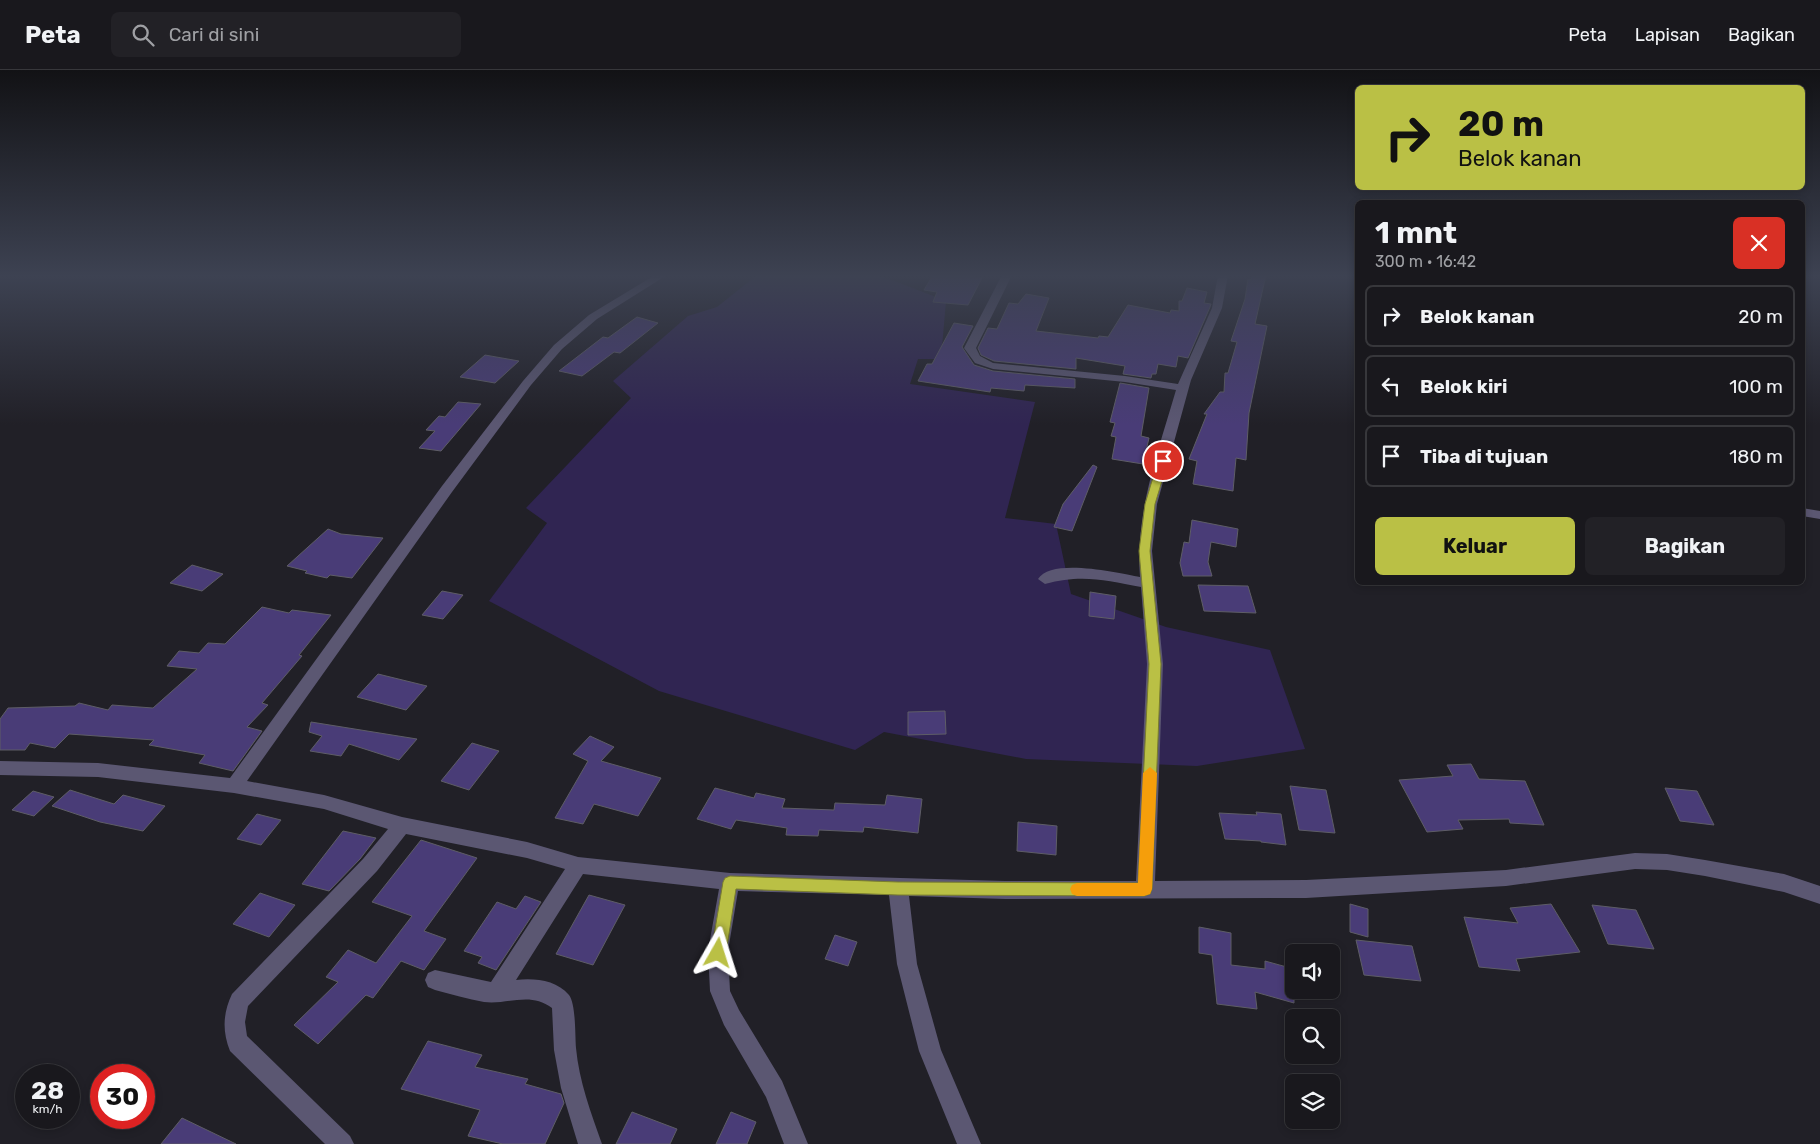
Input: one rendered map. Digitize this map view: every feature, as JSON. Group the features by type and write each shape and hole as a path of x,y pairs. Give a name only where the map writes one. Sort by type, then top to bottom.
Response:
{"street":[{"path":"234,786 447,489 527,383 558,347 584,325"},
{"path":"982,325 970,348 973,356 979,362 993,366 1125,379 1183,388"},
{"path":"1144,889 1155,664 1144,551 1150,504 1183,388 1211,325"},
{"path":"1805,512 1820,515"},
{"path":"1045,579 1062,573 1087,573 1148,584"},
{"path":"3,771 98,770 234,786 324,802 402,825 535,852 578,865 730,882 898,889 1381,887 1506,878 1635,861 1667,862 1705,868 1784,883 1820,895"},
{"path":"342,1144 238,1042 234,1032 234,1017 239,1001 370,865 402,825"},
{"path":"497,991 578,865"},
{"path":"730,882 719,943 720,991 730,1016 757,1057 781,1105 796,1144"},
{"path":"898,889 907,964 930,1051 969,1144"},
{"path":"435,980 472,989 547,991 562,1003 565,1050 572,1088 590,1144"}],"shaded area":[{"path":"677,325 944,325 941,359 918,359 910,384 1035,402 1005,518 1056,524 1071,594 1166,627 1270,650 1305,749 1197,766 1026,759 884,732 855,750 659,691 489,601 547,523 526,508 631,398 613,381"}],"building":[{"path":"626,325 655,325 620,353 614,352 582,376 559,371 603,337 608,338"},
{"path":"953,325 973,326 962,347 974,365 993,371 1075,379 1075,388 1025,385 1024,391 991,388 990,392 918,381 927,364 932,364"},
{"path":"999,325 1038,325 1036,331 1098,338 1099,336 1108,337 1115,325 1202,325 1188,358 1178,356 1176,367 1158,364 1156,374 1152,374 1151,378 1123,374 1125,366 1076,358 1076,369 994,361 981,355 978,348 988,328 997,329"},
{"path":"1236,325 1267,326 1249,413 1246,460 1236,458 1233,491 1193,484 1197,461 1189,459 1207,414 1204,414 1220,392 1224,392 1225,373 1228,373 1237,342 1231,341"},
{"path":"485,355 519,361 495,383 460,377"},
{"path":"1120,383 1149,388 1141,436 1149,438 1143,464 1112,459 1116,437 1111,436 1115,423 1110,422"},
{"path":"458,402 481,404 441,451 419,448 435,431 426,430 439,416 445,417"},
{"path":"1093,465 1097,467 1072,531 1054,527 1063,504"},
{"path":"1192,520 1238,529 1236,547 1211,542 1208,562 1212,576 1183,576 1180,563 1184,542 1189,543"},
{"path":"328,529 341,534 383,538 352,578 330,575 327,578 305,573 307,571 287,566"},
{"path":"192,565 223,574 202,591 170,583"},
{"path":"1198,585 1248,586 1256,613 1204,611"},
{"path":"442,591 463,595 443,619 422,615"},
{"path":"1090,592 1116,596 1114,619 1089,616"},
{"path":"262,607 289,613 292,610 331,615 299,655 302,656 262,703 268,705 247,727 262,731 233,771 199,763 205,755 149,745 154,740 69,734 55,748 30,743 25,750 0,750 0,719 8,708 75,706 79,703 108,710 112,705 153,708 197,669 167,666 179,651 199,653 208,643 225,644"},
{"path":"378,674 427,686 406,710 357,697"},
{"path":"945,711 946,734 908,735 908,712"},
{"path":"311,722 417,739 399,760 349,744 341,756 310,751 322,736 309,732"},
{"path":"590,736 614,747 601,761 661,778 638,816 594,804 583,824 555,818 588,761 573,754"},
{"path":"472,743 499,751 469,790 441,781"},
{"path":"1471,764 1479,779 1525,781 1544,825 1510,823 1509,819 1458,820 1463,829 1427,832 1399,780 1453,776 1447,765"},
{"path":"1290,786 1326,790 1335,833 1299,830"},
{"path":"715,788 754,798 756,793 785,799 782,808 834,810 835,803 885,805 887,795 922,799 918,833 864,827 863,832 819,830 818,836 786,835 787,828 736,820 731,829 697,819"},
{"path":"1665,788 1697,791 1714,825 1680,821"},
{"path":"70,790 114,804 123,795 165,806 143,831 100,822 52,806"},
{"path":"33,791 54,797 34,816 12,810"},
{"path":"1256,812 1281,814 1286,845 1261,841 1225,839 1219,813 1257,815"},
{"path":"257,814 281,820 261,845 237,839"},
{"path":"1018,822 1057,826 1056,855 1017,851"},
{"path":"343,831 376,838 360,859 329,891 302,884"},
{"path":"421,840 477,858 424,931 446,939 424,970 401,961 373,998 366,995 318,1044 294,1025 338,982 326,977 348,950 376,963 412,916 372,902"},
{"path":"260,893 295,905 269,937 233,924"},
{"path":"589,895 625,905 593,965 556,954"},
{"path":"525,896 541,902 496,970 478,963 482,957 464,951 497,902 516,909"},
{"path":"1350,904 1368,909 1368,937 1350,932"},
{"path":"1551,904 1580,952 1516,959 1520,971 1479,967 1464,917 1518,923 1510,908"},
{"path":"1592,905 1636,910 1654,949 1608,944"},
{"path":"1199,927 1231,933 1231,965 1265,969 1265,961 1285,967 1285,999 1294,999 1294,1003 1255,992 1257,1009 1217,1004 1212,955 1199,953"},
{"path":"835,935 857,942 848,966 825,959"},
{"path":"1356,940 1412,946 1421,981 1364,975"},
{"path":"428,1041 482,1055 475,1067 528,1079 525,1084 561,1094 564,1103 545,1144 503,1144 468,1136 480,1110 401,1089"},
{"path":"632,1112 677,1129 670,1144 616,1144"},
{"path":"731,1112 756,1122 747,1144 716,1144"},
{"path":"182,1118 236,1144 161,1144"}],"slow traffic":[{"path":"1077,889 1144,889 1150,773"}],"route":[{"path":"718,953 730,882 898,889 1144,889 1155,664 1144,551 1150,504 1163,461"}]}
